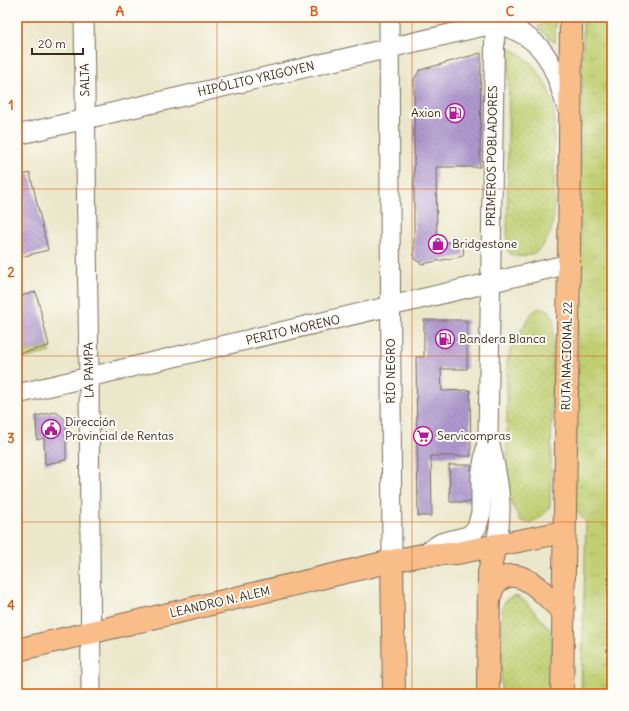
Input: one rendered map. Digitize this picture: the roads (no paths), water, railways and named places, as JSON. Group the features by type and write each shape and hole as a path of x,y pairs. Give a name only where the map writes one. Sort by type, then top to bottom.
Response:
{"main road":[{"name":"RUTA NACIONAL 22","path":"562,694 569,264 571,17"},
{"name":"LEANDRO N. ALEM","path":"17,650 392,561 422,555 457,553 564,532"},
{"name":"PRIMEROS POBLADORES","path":"488,694 489,566 495,545"},
{"name":"RÍO NEGRO","path":"392,561 394,694"},
{"path":"489,604 492,590 497,582 509,575 518,576 531,583 563,612"}],"street":[{"name":"SALTA","path":"84,17 85,119"},
{"name":"RÍO NEGRO","path":"389,17 392,561"},
{"name":"HIPÓLITO YRIGOYEN","path":"17,135 390,48 495,21 522,17"},
{"path":"495,21 522,34 534,42 545,54 556,75 570,117"},
{"name":"PRIMEROS POBLADORES","path":"495,21 488,436 496,467 498,487 500,526 495,545"},
{"name":"LA PAMPA","path":"85,119 90,378 91,694"},
{"name":"PERITO MORENO","path":"17,394 569,264"},
{"name":"LEANDRO N. ALEM","path":"422,555 446,541 468,536 477,527 481,513 482,469 488,436"}],"place":[{"name":"Axion","path":"455,113"},
{"name":"Bridgestone","path":"438,244"},
{"name":"Bandera Blanca","path":"445,339"},
{"name":"Dirección Provincial de Rentas","path":"51,429"},
{"name":"Servicompras","path":"423,436"}]}
